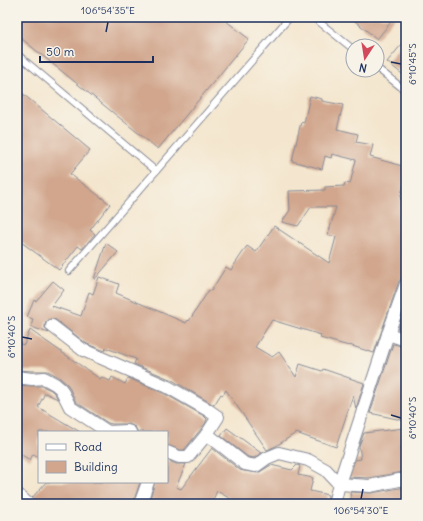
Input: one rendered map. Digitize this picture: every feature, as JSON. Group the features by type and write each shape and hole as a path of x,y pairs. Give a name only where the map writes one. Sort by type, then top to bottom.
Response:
{"street":[{"path":"334,504 338,484 406,284"},
{"path":"52,326 83,350 168,387 218,417 207,434 188,457 179,457 168,452"},
{"path":"388,334 406,340"},
{"path":"17,377 32,379 44,378 55,384 61,389 70,407 106,431"},
{"path":"207,434 245,464 256,466 267,458 279,454 308,460 326,470 338,484 370,486 406,480"},
{"path":"140,504 148,483"},
{"path":"17,494 28,504"}],"lane":[{"path":"69,271 290,17"},
{"path":"313,17 345,43"},
{"path":"17,54 156,171"},
{"path":"385,74 406,91"}],"building":[{"path":"17,17 221,17 249,39 158,149 17,35"},
{"path":"350,17 395,17 378,38 376,38"},
{"path":"406,39 406,77 387,62"},
{"path":"17,89 90,150 70,174 110,204 90,230 95,234 82,249 78,246 59,270 17,239"},
{"path":"310,96 322,99 322,101 343,105 337,129 358,134 356,142 373,145 370,157 406,167 406,174 400,199 406,200 406,277 401,278 399,281 374,353 320,338 321,335 272,320 255,347 272,357 279,352 296,377 300,364 322,371 323,369 364,383 356,409 353,395 336,447 296,433 267,450 226,390 223,395 221,394 214,405 172,380 134,364 136,359 106,348 105,351 87,344 56,320 50,319 46,322 45,328 49,333 31,327 33,319 27,317 34,300 36,301 53,281 64,290 52,306 81,316 89,292 93,294 99,277 119,284 116,293 186,323 188,320 189,321 209,290 211,291 226,267 231,270 247,246 256,252 274,226 329,263 336,237 328,235 336,207 311,207 298,226 282,222 290,210 289,191 325,190 325,187 344,186 345,183 350,184 356,160 332,154 331,158 325,156 322,169 292,161 301,122 304,123"},
{"path":"106,243 118,252 94,279"},
{"path":"406,306 406,332 398,329"},
{"path":"30,330 100,379 101,377 110,381 112,377 125,384 128,378 165,394 204,416 207,419 205,424 184,450 180,450 168,445 168,431 137,431 135,427 129,424 108,423 76,402 68,385 59,377 48,371 17,370 17,343 24,345"},
{"path":"393,344 406,347 406,421 370,413"},
{"path":"17,385 42,386 51,390 58,399 45,393 38,407 78,431 38,431 38,456 33,454 30,460 17,452"},
{"path":"227,428 261,453 254,458 248,457 221,436"},
{"path":"404,428 406,446 401,447 404,472 369,478 349,477 355,460 361,459 359,446 364,433"},
{"path":"212,448 240,470 244,471 258,473 271,465 292,470 297,465 300,466 298,475 313,478 310,491 328,495 327,504 239,504 217,491 211,504 148,504 155,483 168,483 168,460 176,464 186,464 176,487 181,489"},
{"path":"45,483 140,483 133,504 35,504 35,501 32,498"},
{"path":"405,488 406,504 352,504 350,492 371,493"}]}
